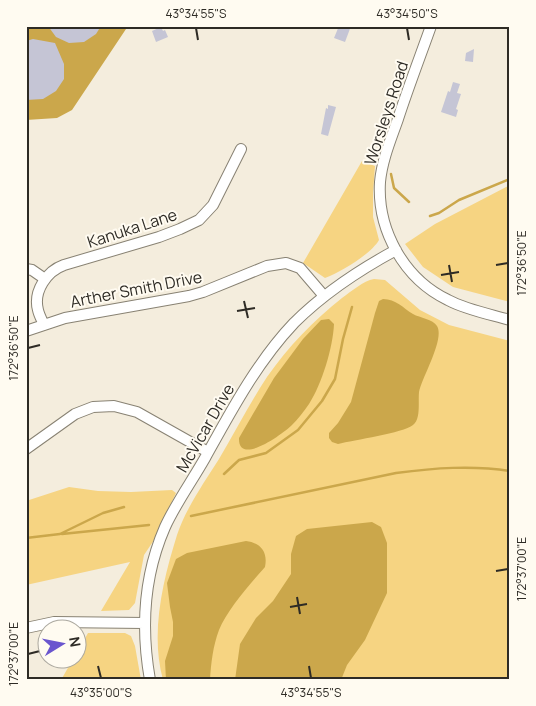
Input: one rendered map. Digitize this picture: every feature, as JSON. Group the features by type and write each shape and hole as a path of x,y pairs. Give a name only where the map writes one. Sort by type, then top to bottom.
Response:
{"street":[{"name":"Worsleys Road","path":"432,26 392,135 380,180 384,220 388,235 412,274 434,293 461,305 510,320"},
{"name":"Kanuka Lane","path":"45,279 59,266 159,237 199,220 213,205 241,149"},
{"name":"McVicar Drive","path":"150,680 145,623 151,575 160,542 174,511 240,396 267,356 295,322 324,296 354,274 396,250"},
{"name":"Arther Smith Drive","path":"26,331 65,318 189,296 279,263 286,263 300,268 324,296"},
{"path":"26,269 32,270 45,279 39,290 38,298 38,308 44,325"},
{"path":"26,449 75,414 93,406 104,405 124,407 137,412 208,452"},
{"path":"26,628 54,622 145,623"}],"shaded area":[{"path":"26,26 128,26 72,110 57,118 26,120"},
{"path":"362,161 375,166 373,217 379,240 355,262 325,278 303,263"},
{"path":"510,185 510,302 453,287 423,267 405,244 435,224"},
{"path":"374,279 385,280 420,310 449,325 510,341 510,680 163,680 158,644 160,607 167,570 177,535 190,506 267,377 284,355 302,334 332,306 358,287"},
{"path":"383,299 396,302 413,314 429,320 437,326 439,332 436,349 419,392 419,410 416,422 408,428 378,436 338,444 332,442 329,438 329,433 338,423 351,402 375,313 379,301"},
{"path":"329,319 334,324 329,354 314,396 309,404 292,425 271,440 253,449 246,449 241,446 239,438 274,378 303,339 321,320"},
{"path":"69,487 98,491 131,492 172,490 176,493 154,540 144,555 135,603 129,610 101,611 130,562 26,585 26,501"},
{"path":"372,522 381,527 387,543 387,593 365,640 347,665 341,680 235,680 240,644 256,618 273,601 291,574 291,554 296,536 307,529"},
{"path":"246,541 256,544 262,549 266,562 265,567 239,597 219,630 214,648 210,680 166,680 165,661 173,636 173,622 167,583 176,559 187,553"},
{"path":"88,633 125,633 131,636 135,646 141,680 61,680 68,668 88,668"}],"building":[{"path":"48,26 101,26 96,34 84,42 69,43 56,37"},
{"path":"339,26 351,26 345,42 334,38"},
{"path":"161,27 163,31 165,30 168,37 156,42 152,31"},
{"path":"33,39 55,43 64,64 64,79 56,91 43,99 26,100 26,41"},
{"path":"474,49 473,62 465,61 466,53"},
{"path":"453,82 460,84 457,93 461,94 456,109 458,110 456,117 441,112"},
{"path":"328,105 336,107 328,136 321,134"}],"waterway":[{"path":"391,174 394,188 409,202"},
{"path":"430,216 439,213 459,200 510,179"},
{"path":"224,474 239,460 266,453 298,430 322,401 335,379 352,307"},
{"path":"191,516 396,473 453,468 482,468 510,471"},
{"path":"26,538 60,534 103,513 124,507"},
{"path":"62,534 149,525"}]}
